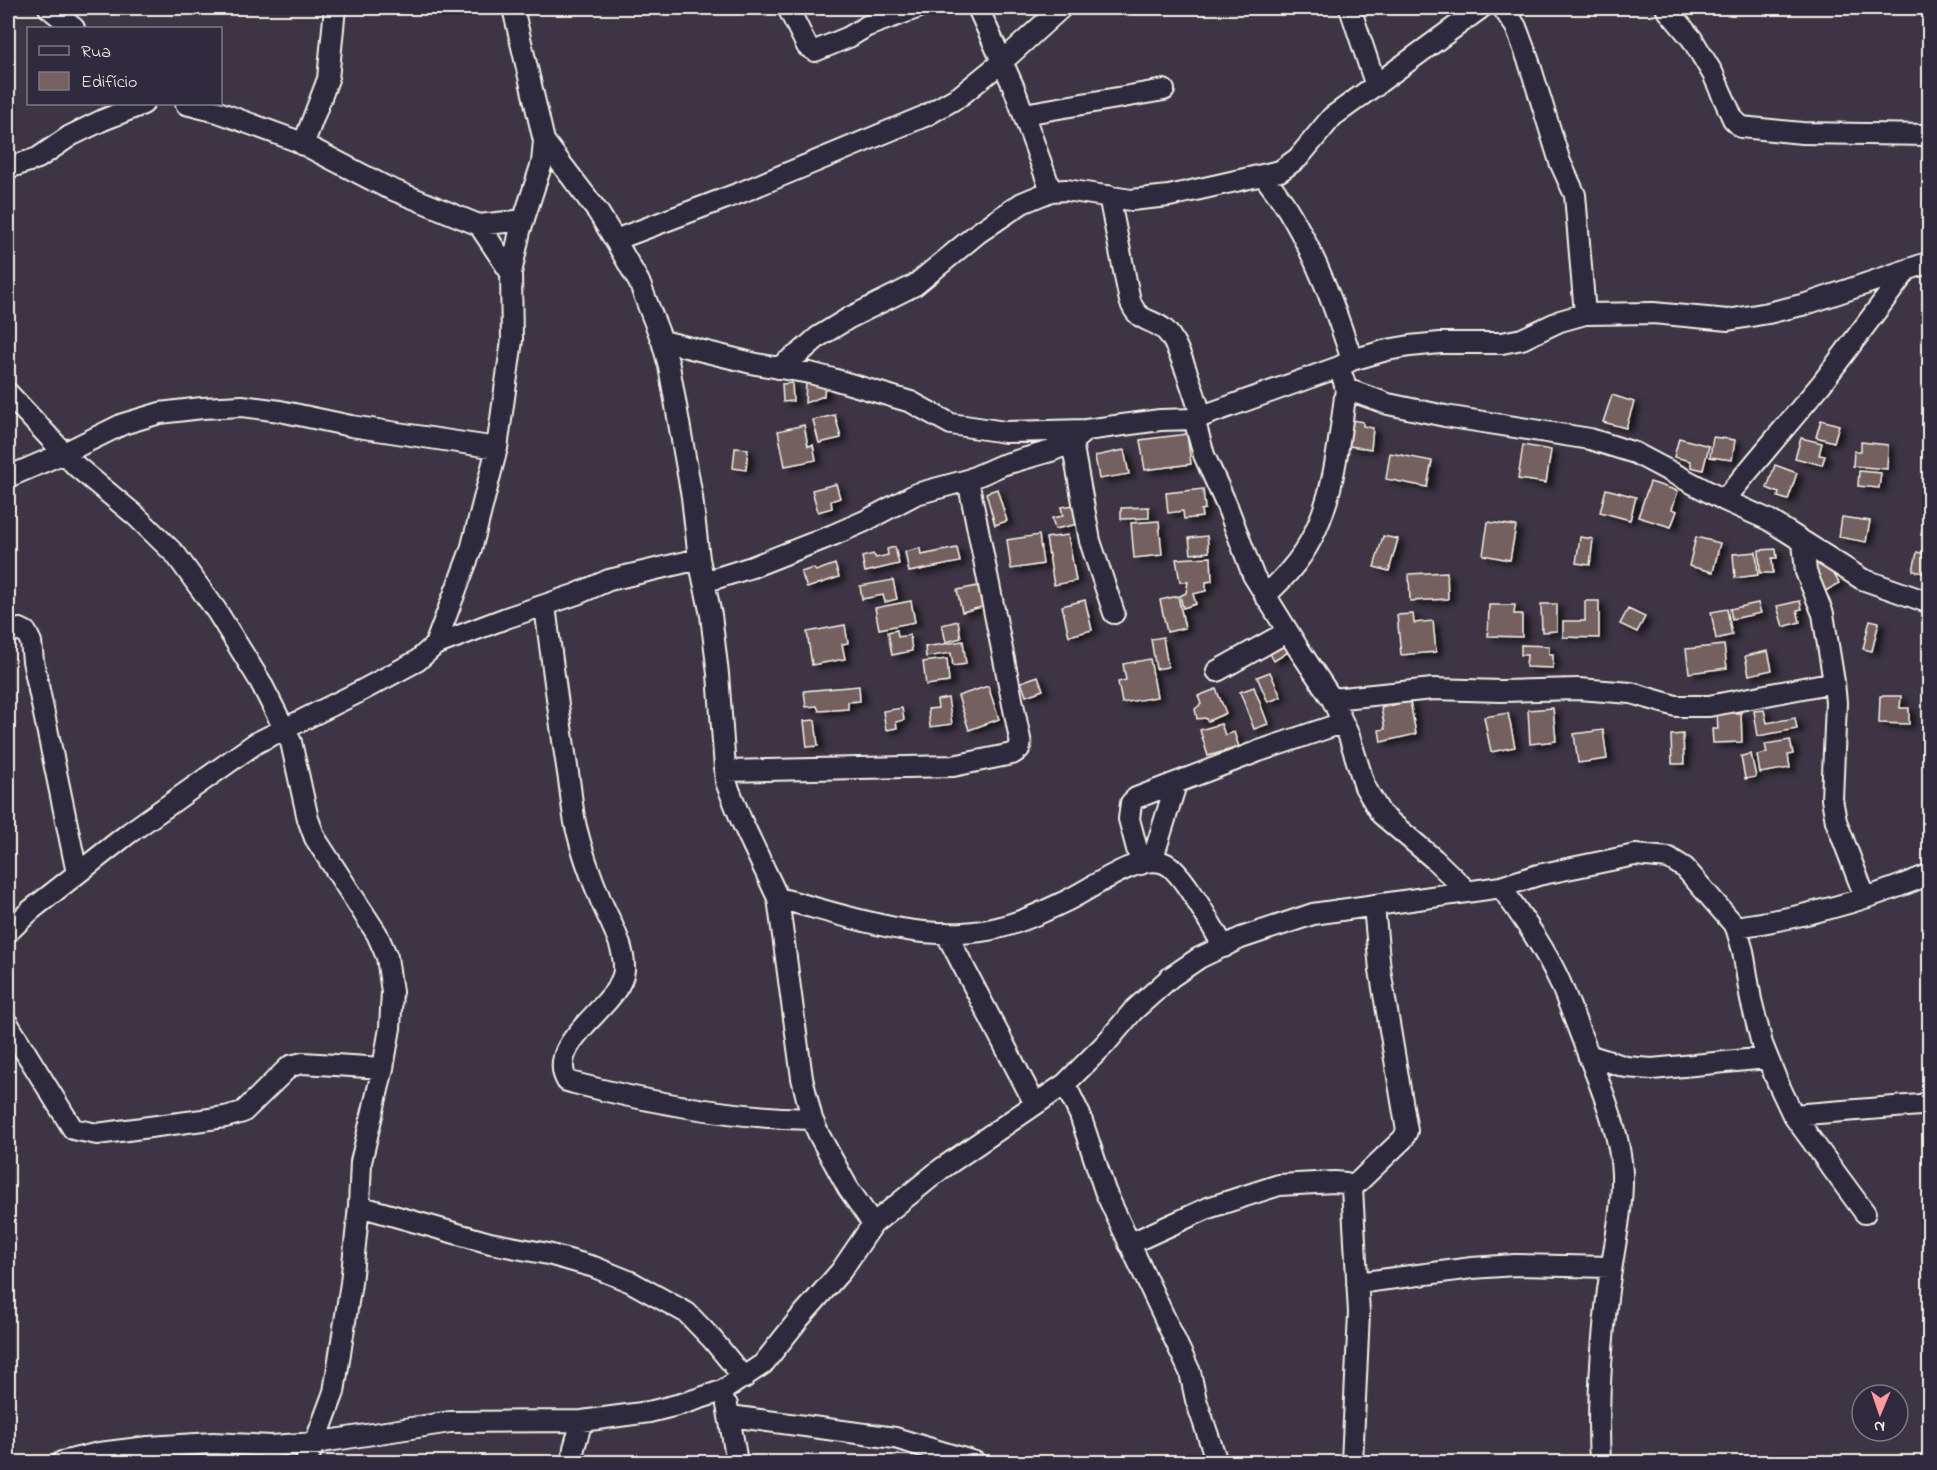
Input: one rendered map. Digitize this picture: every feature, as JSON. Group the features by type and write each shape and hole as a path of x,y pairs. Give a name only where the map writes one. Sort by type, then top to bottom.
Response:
{"street":[{"path":"49,8 73,27"},
{"path":"303,145 328,79 335,8"},
{"path":"435,645 471,550 497,448 513,340 511,273 520,231 542,163 544,141 513,8"},
{"path":"788,8 807,46 815,51 849,38 867,26 917,8"},
{"path":"978,8 1024,114 1051,191"},
{"path":"615,240 742,192 925,116 960,96 1061,8"},
{"path":"1350,8 1376,86"},
{"path":"778,368 818,337 841,323 915,285 978,233 1022,203 1051,191 1066,190 1131,200 1169,196 1280,171 1298,158 1332,117 1481,8"},
{"path":"1503,8 1516,27 1530,62 1553,143 1575,195 1585,314"},
{"path":"1666,8 1692,39 1713,74 1733,119 1741,127 1802,133 1929,135"},
{"path":"1024,114 1164,90"},
{"path":"8,168 38,158 70,136 140,105"},
{"path":"189,105 234,118 303,145 386,186 478,225 524,220"},
{"path":"544,141 598,212 615,240 639,282 663,341 692,497 699,559 718,674 726,782 778,898 802,1078 812,1119 848,1188 873,1224"},
{"path":"1263,176 1288,209 1309,249 1335,308 1346,363 1346,389 1326,504 1292,569 1265,596"},
{"path":"1109,196 1130,301 1134,311 1142,319 1165,330 1176,347 1198,418 1204,455 1227,506 1253,575 1287,632 1332,699 1350,736 1365,787 1381,814 1434,859 1467,891"},
{"path":"478,225 511,273"},
{"path":"704,582 752,567 833,535 916,494 968,480 1002,465 1051,451 1079,436 1160,420 1198,418 1387,350 1420,345 1512,341 1522,339 1560,321 1585,314 1653,313 1728,320 1806,304 1929,262"},
{"path":"1724,500 1822,383 1908,270"},
{"path":"663,341 735,360 810,373 911,402 951,424 1005,432 1046,431 1079,436"},
{"path":"1346,389 1388,404 1445,416 1590,439 1635,453 1724,500 1769,520 1862,579 1929,603"},
{"path":"8,393 76,466 136,516 176,555 216,610 260,681 291,742 308,819 315,838 377,934 387,957 392,992 390,1028 361,1162 351,1283 334,1392 306,1462"},
{"path":"8,477 123,424 160,413 242,406 280,411 351,426 497,448"},
{"path":"1046,431 1051,451"},
{"path":"1079,436 1090,541 1114,613"},
{"path":"725,771 953,766 1012,754 1019,750 1022,745 968,480"},
{"path":"1803,542 1806,572 1823,614 1834,682 1836,704 1832,799 1836,821 1865,897"},
{"path":"8,932 31,910 129,833 256,743 417,661 435,645 545,606 609,580 699,559"},
{"path":"545,606 559,720 576,824 583,852 618,939 624,971 620,984 574,1038 564,1055 562,1072 567,1081 665,1104 768,1118 812,1119"},
{"path":"8,632 20,629 26,632 31,642 35,672 77,873"},
{"path":"1217,671 1287,632"},
{"path":"1332,699 1433,689 1579,689 1631,693 1676,706 1709,706 1834,682"},
{"path":"1147,862 1129,819 1131,803 1136,798 1259,751 1342,723"},
{"path":"1147,862 1176,784"},
{"path":"62,1462 99,1453 148,1447 213,1443 271,1446 315,1443 450,1422 582,1421 649,1412 722,1391 763,1364 841,1272 873,1224 941,1169 1065,1084 1106,1043 1132,1011 1171,977 1199,958 1241,938 1312,914 1502,887 1538,875 1635,855 1669,858 1685,868 1736,927 1743,951 1750,1000 1767,1058 1793,1115 1865,1213"},
{"path":"778,898 898,929 946,933 987,930 1027,918 1124,870 1147,862 1162,862 1171,866 1191,892 1224,947"},
{"path":"1736,927 1766,923 1891,890 1929,874"},
{"path":"1502,887 1537,940 1558,979 1601,1085 1619,1149 1622,1175 1600,1371 1598,1422 1600,1462"},
{"path":"1352,1188 1402,1139 1408,1124 1386,1015 1374,906"},
{"path":"946,933 1035,1104"},
{"path":"8,1024 73,1129 85,1133 109,1133 225,1117 243,1112 290,1066 303,1064 383,1068"},
{"path":"1588,1055 1626,1066 1652,1070 1767,1058"},
{"path":"1065,1084 1080,1115 1105,1191 1190,1372 1196,1400 1217,1462"},
{"path":"1793,1115 1926,1107"},
{"path":"1129,1244 1208,1208 1279,1185 1334,1182 1346,1183 1352,1188 1359,1313 1352,1462"},
{"path":"359,1206 490,1243 548,1254 594,1267 631,1282 687,1313 744,1378"},
{"path":"1357,1283 1472,1268 1515,1265 1611,1267"},
{"path":"722,1391 730,1416 737,1462"},
{"path":"730,1416 895,1438 926,1455 975,1462"},
{"path":"572,1462 582,1421"}],"building":[{"path":"806,381 825,381 824,396 805,403"},
{"path":"792,383 793,401 783,402 782,384"},
{"path":"1612,395 1634,402 1626,428 1603,422"},
{"path":"835,415 841,438 819,443 813,420"},
{"path":"1352,420 1363,422 1363,426 1373,428 1371,449 1349,446"},
{"path":"1821,420 1839,425 1834,442 1816,437"},
{"path":"804,425 808,446 813,445 816,460 785,466 778,431"},
{"path":"1187,434 1191,464 1145,470 1140,440"},
{"path":"1713,437 1735,440 1732,460 1710,457"},
{"path":"1679,438 1709,446 1703,470 1691,467 1691,461 1674,457"},
{"path":"1801,438 1822,443 1819,455 1825,456 1822,465 1795,458"},
{"path":"1861,442 1888,445 1887,469 1853,466 1854,451 1861,451"},
{"path":"1523,445 1551,450 1546,483 1518,479"},
{"path":"735,448 748,449 746,470 733,468"},
{"path":"1124,450 1129,474 1099,479 1095,456"},
{"path":"1390,453 1432,461 1427,487 1386,479"},
{"path":"1775,465 1797,473 1788,500 1778,497 1779,493 1767,488"},
{"path":"1859,471 1881,473 1879,488 1858,486"},
{"path":"1650,482 1678,491 1672,509 1677,511 1671,527 1638,517"},
{"path":"836,484 840,498 831,501 832,508 818,512 812,490"},
{"path":"997,489 1007,521 995,525 986,493"},
{"path":"1203,489 1205,509 1201,510 1202,517 1184,519 1183,511 1168,513 1166,493"},
{"path":"1606,489 1636,497 1630,520 1600,512"},
{"path":"1930,502 1930,537 1921,535"},
{"path":"1074,505 1078,524 1055,529 1052,518 1063,516 1061,507"},
{"path":"1149,507 1149,518 1121,519 1121,508"},
{"path":"1842,517 1870,521 1866,542 1839,537"},
{"path":"1159,521 1162,555 1134,558 1131,523"},
{"path":"1488,522 1516,526 1510,560 1483,555"},
{"path":"1039,535 1043,564 1011,569 1007,540"},
{"path":"1068,535 1076,581 1054,585 1046,538"},
{"path":"1207,536 1209,552 1191,554 1189,538"},
{"path":"1383,536 1398,539 1389,571 1374,567"},
{"path":"1580,537 1593,539 1590,565 1576,563"},
{"path":"1696,537 1720,543 1713,572 1689,566"},
{"path":"895,547 899,564 865,572 862,557 873,554 876,558 888,555 887,549"},
{"path":"920,548 921,555 957,548 960,562 909,572 905,552"},
{"path":"1776,549 1777,558 1772,558 1773,573 1760,573 1759,550"},
{"path":"1756,552 1758,575 1735,578 1733,554"},
{"path":"1917,552 1930,555 1930,574 1913,571"},
{"path":"1211,557 1212,581 1206,582 1206,591 1193,594 1196,604 1183,608 1180,596 1186,593 1188,582 1180,582 1176,559"},
{"path":"1824,557 1839,583 1824,592 1809,565"},
{"path":"835,564 839,577 807,588 801,572 813,568 816,571"},
{"path":"1447,572 1448,599 1410,601 1409,574"},
{"path":"893,580 897,599 885,602 883,595 862,599 860,586"},
{"path":"978,586 982,607 962,612 957,590"},
{"path":"1178,596 1185,628 1167,632 1160,600"},
{"path":"1085,600 1092,630 1069,636 1062,606"},
{"path":"911,601 915,622 879,629 875,608"},
{"path":"1585,601 1599,601 1599,638 1563,637 1563,621 1585,621"},
{"path":"1800,601 1802,609 1797,610 1800,622 1783,627 1777,606"},
{"path":"1758,603 1761,613 1732,619 1730,609"},
{"path":"1541,604 1557,604 1557,631 1542,632"},
{"path":"1489,605 1515,605 1514,614 1522,614 1522,637 1488,636"},
{"path":"1628,609 1645,617 1637,632 1620,624"},
{"path":"1727,609 1732,635 1716,639 1711,612"},
{"path":"1413,614 1414,623 1433,621 1436,652 1401,655 1397,615"},
{"path":"1870,620 1879,622 1872,651 1863,649"},
{"path":"958,621 961,638 946,642 942,625"},
{"path":"845,625 848,643 842,644 845,659 812,665 807,632"},
{"path":"897,630 898,637 910,635 912,651 892,655 888,632"},
{"path":"1163,637 1168,667 1156,669 1151,639"},
{"path":"1282,638 1290,651 1274,661 1267,648"},
{"path":"963,641 966,664 953,666 951,653 926,657 925,647"},
{"path":"1521,645 1549,646 1549,654 1553,654 1553,668 1526,667 1527,655 1521,655"},
{"path":"1724,645 1727,668 1689,673 1686,649"},
{"path":"1768,651 1772,670 1749,675 1745,656"},
{"path":"947,659 949,682 926,685 923,662"},
{"path":"1150,659 1157,697 1122,703 1118,682 1126,680 1123,664"},
{"path":"1270,672 1281,697 1268,702 1257,677"},
{"path":"1038,676 1043,690 1026,696 1021,682"},
{"path":"859,686 860,701 848,702 848,709 819,711 817,706 806,707 804,691"},
{"path":"988,686 999,719 969,730 958,696"},
{"path":"1254,687 1268,724 1254,729 1240,692"},
{"path":"1216,689 1226,713 1208,721 1205,718 1197,719 1195,709 1201,704 1198,696"},
{"path":"1880,696 1901,696 1900,708 1909,708 1909,724 1879,723"},
{"path":"948,698 952,724 930,727 928,709 938,708 937,700"},
{"path":"1410,701 1416,734 1381,742 1379,730 1385,729 1381,708"},
{"path":"902,708 904,720 896,722 897,728 886,730 883,711"},
{"path":"1553,708 1556,741 1530,744 1528,710"},
{"path":"1764,710 1767,723 1795,718 1797,729 1758,736 1754,711"},
{"path":"1927,712 1930,712 1930,735 1927,735"},
{"path":"1508,713 1515,747 1491,752 1484,717"},
{"path":"1717,713 1741,713 1742,742 1713,743 1712,729 1718,729"},
{"path":"815,720 818,746 807,747 804,721"},
{"path":"1221,724 1225,735 1234,732 1239,747 1208,756 1200,730"},
{"path":"1603,730 1607,759 1578,763 1574,734"},
{"path":"1683,734 1684,764 1672,764 1671,735"},
{"path":"1790,740 1793,754 1788,755 1790,768 1760,773 1757,755 1767,753 1765,744"},
{"path":"1751,754 1756,777 1745,779 1741,756"}]}
